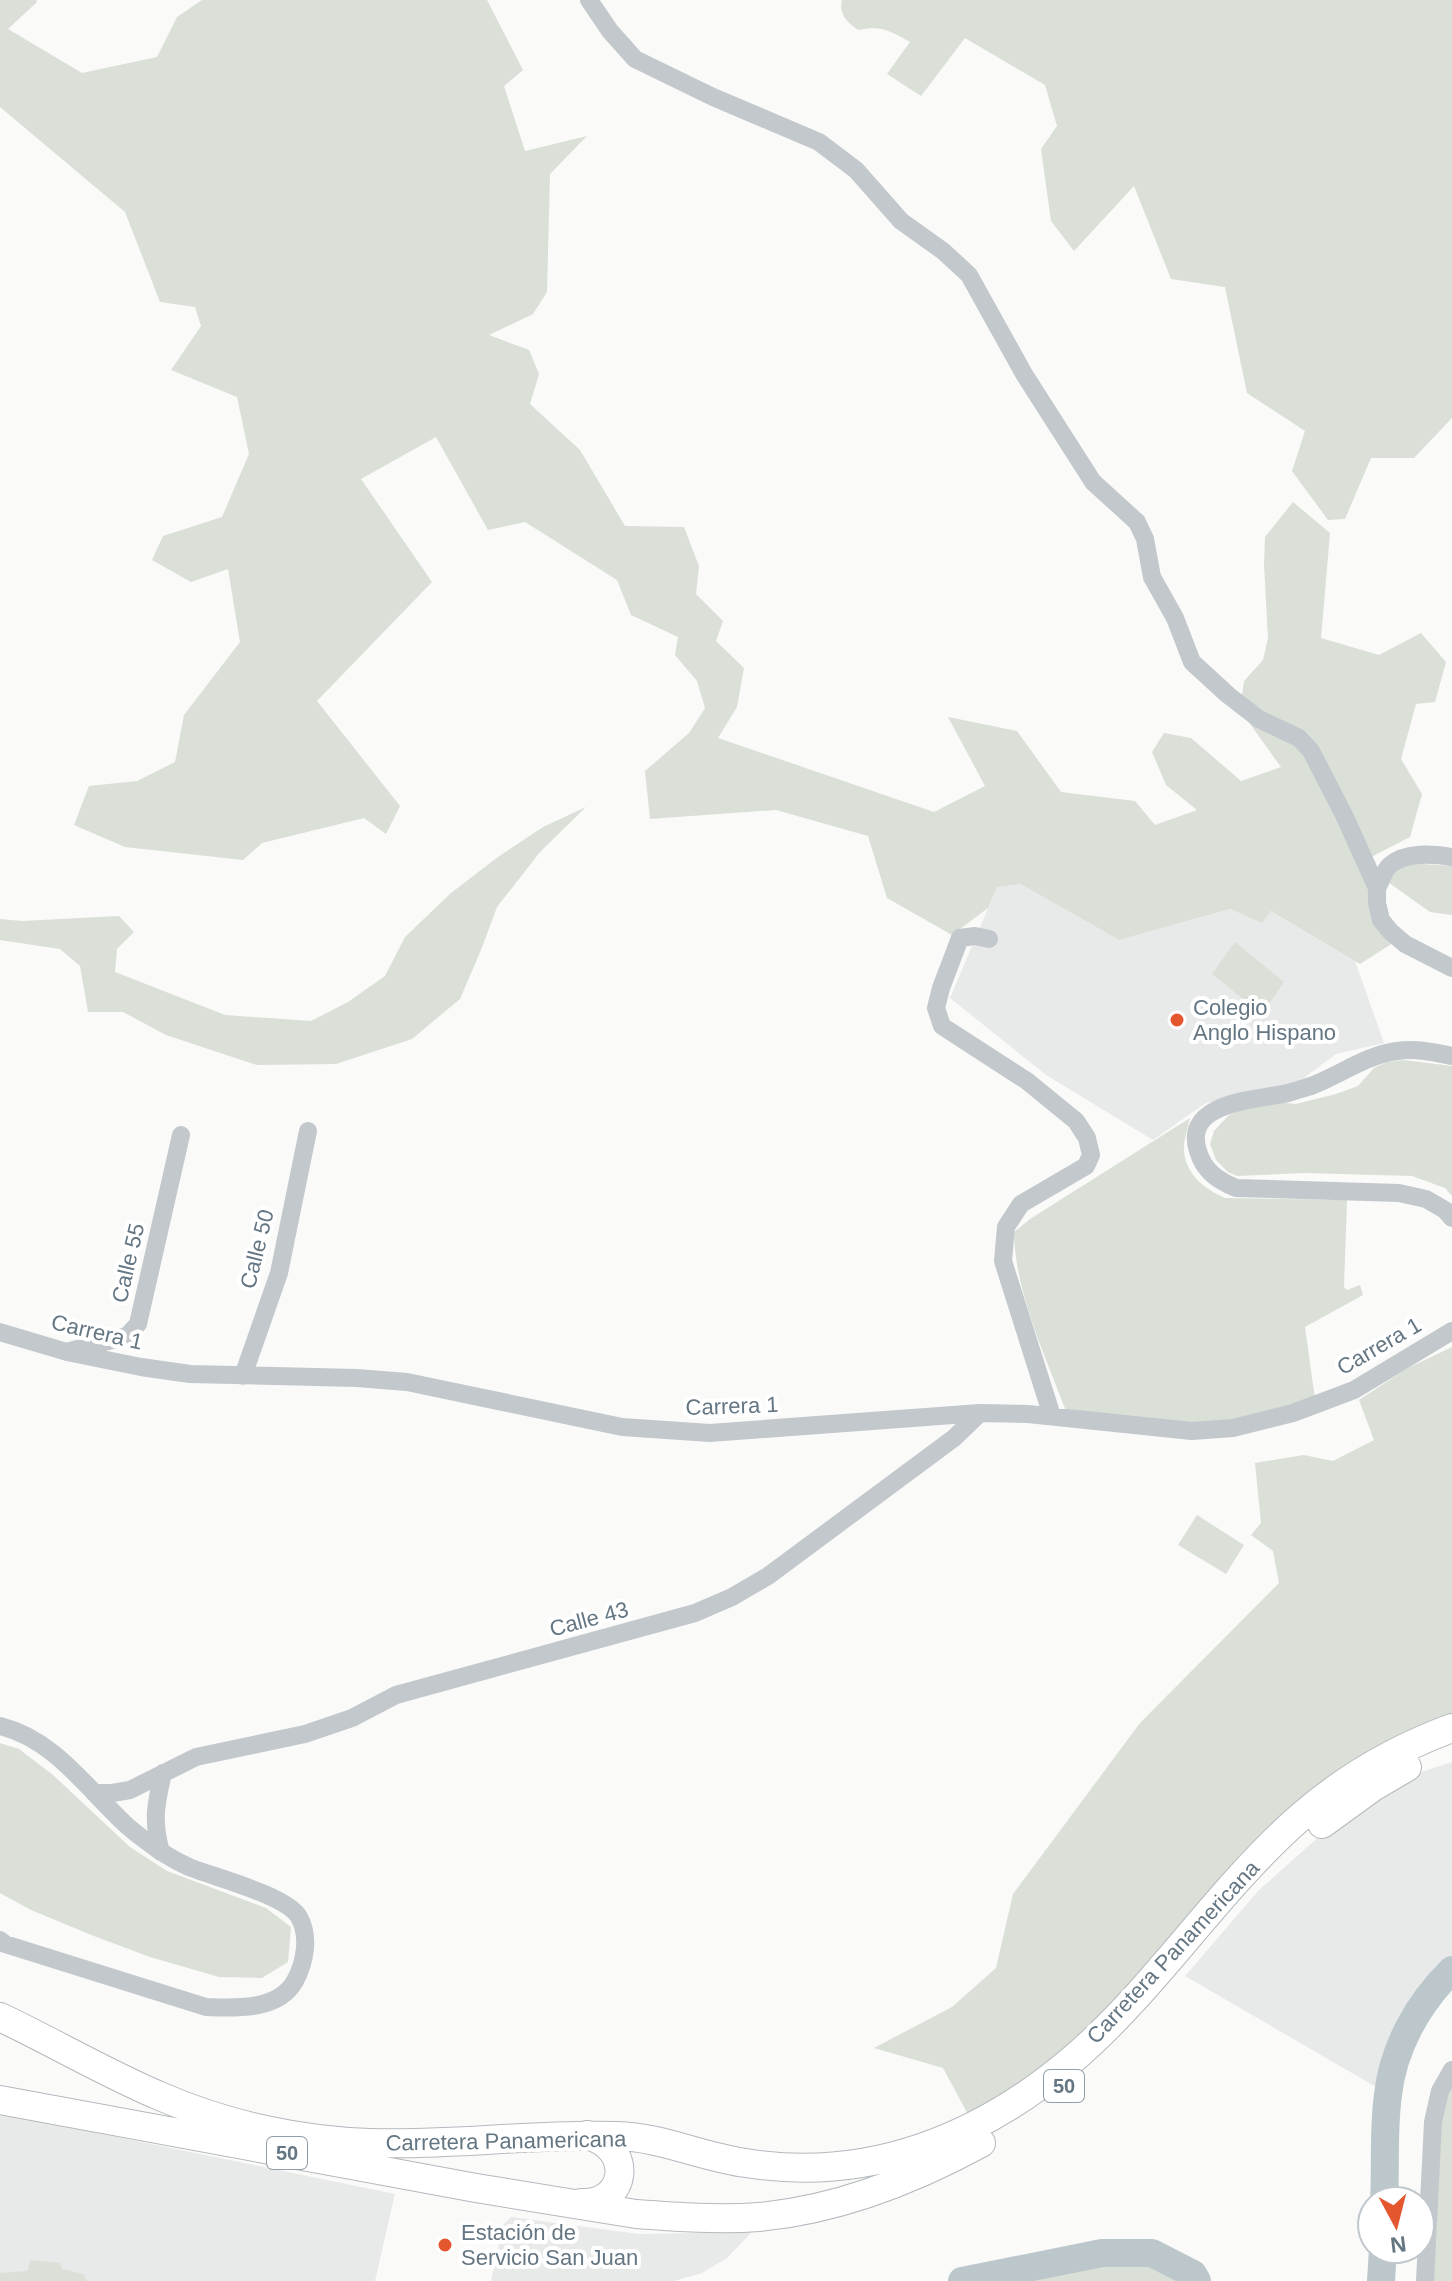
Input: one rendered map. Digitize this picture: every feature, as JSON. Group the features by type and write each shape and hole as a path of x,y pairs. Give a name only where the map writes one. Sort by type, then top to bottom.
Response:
{"highway":[{"name":"Carretera Panamericana","path":"0,2017 167,2099 205,2113 312,2138 422,2144 478,2139 623,2136 649,2139 745,2163 791,2167 837,2166 884,2159 923,2149 972,2128 1026,2095 1072,2060 1129,2006 1244,1872 1298,1819 1357,1774 1390,1754 1452,1728"},
{"name":"Carretera Panamericana","path":"0,2100 476,2188 636,2214 760,2217 821,2207 929,2169 978,2144 1033,2110 1082,2071 1141,2015 1259,1881 1311,1832 1400,1771 1452,1749"},
{"path":"0,2025 30,2031"},
{"path":"576,2203 591,2203 604,2198 615,2188 620,2175 619,2160 612,2148 601,2139 587,2135"}],"street":[{"path":"589,0 610,31 635,59 713,97 819,142 856,170 901,221 943,251 969,275 1024,374 1093,482 1137,522 1145,539 1152,577 1175,618 1192,662 1259,719 1299,738 1311,751 1344,815 1383,877"},
{"path":"1452,857 1430,854 1410,857 1383,877 1377,903 1381,920 1390,931 1405,944 1452,968"},
{"path":"989,939 975,936 960,938 936,1008 942,1026 1027,1081 1076,1121 1087,1138 1091,1155 1086,1166 1021,1204 1006,1227 1003,1261 1052,1416"},
{"path":"1452,1056 1421,1050 1396,1051 1370,1058 1289,1093 1235,1102 1214,1110 1200,1123 1195,1143 1208,1171 1219,1181 1236,1188 1399,1193 1426,1199 1452,1218"},
{"name":"Calle 50","path":"243,1376 279,1273 308,1131"},
{"name":"Calle 55","path":"67,1352 127,1336 138,1324 181,1135"},
{"name":"Carrera 1","path":"0,1332 67,1352 153,1369 190,1374 407,1382 622,1427 710,1433 980,1413 1052,1416 1192,1431 1233,1428 1293,1413 1354,1390 1452,1331"},
{"name":"Calle 43","path":"94,1793 130,1790 196,1757 305,1734 352,1718 396,1695 695,1613 732,1597 768,1576 954,1438 980,1413"},
{"path":"0,1726 18,1730 53,1752 126,1825 161,1852 187,1866 279,1900 298,1915 305,1938 303,1964 292,1985 269,2003 238,2008 206,2007 0,1940"},
{"path":"161,1852 155,1833 154,1814 163,1773"},
{"path":"1425,2281 1433,2122 1440,2091 1452,2070"}],"shaded area":[{"path":"0,0 36,0 8,29 82,73 157,57 177,17 202,0 487,0 523,70 504,86 525,151 587,136 550,174 547,292 533,314 489,335 529,350 539,374 530,404 580,450 625,526 684,527 699,566 696,594 723,621 716,641 744,668 737,707 718,738 934,812 985,786 948,717 1017,731 1061,792 1135,801 1155,825 1197,810 1166,785 1152,752 1164,733 1191,738 1241,781 1281,767 1240,710 1244,681 1263,660 1268,638 1265,537 1293,502 1330,533 1321,638 1379,655 1421,633 1446,662 1435,702 1416,704 1401,759 1422,794 1410,837 1373,856 1371,884 1396,941 1360,964 1271,911 1262,923 1230,909 1119,940 1021,884 997,887 988,908 952,935 887,898 868,836 776,810 650,819 645,771 689,733 705,708 697,681 675,655 678,637 631,615 617,580 525,522 488,530 436,437 361,479 432,582 317,701 400,806 386,834 364,818 262,843 243,860 125,847 74,825 89,786 137,781 175,762 184,715 240,642 228,569 191,582 152,560 163,536 222,517 249,454 237,397 171,370 201,326 195,307 160,302 125,212 0,107"},
{"path":"842,0 1452,0 1452,418 1414,458 1371,458 1345,519 1328,520 1292,471 1305,431 1247,393 1225,287 1171,279 1134,186 1074,251 1051,221 1041,149 1057,126 1045,85 965,38 921,96 887,74 910,42 886,30 858,30 843,14"},
{"path":"586,807 540,852 497,907 460,999 412,1039 336,1064 257,1065 166,1035 123,1012 88,1012 80,966 60,949 0,940 0,919 22,921 119,916 134,932 117,949 115,972 225,1015 311,1021 348,1002 385,976 405,937 451,893 543,827"},
{"path":"1407,863 1452,866 1452,915 1430,912 1385,880"},
{"name":"Colegio Anglo Hispano","path":"1022,884 1119,940 1230,909 1262,923 1271,911 1355,961 1384,1043 1336,1054 1289,1089 1206,1103 1153,1140 1046,1075 950,998 997,887"},
{"path":"1235,942 1284,982 1262,1014 1212,974"},
{"path":"1404,1060 1452,1066 1452,1196 1445,1188 1412,1176 1305,1173 1237,1176 1216,1160 1210,1144 1214,1131 1228,1116 1243,1108 1278,1102 1296,1104 1336,1094 1358,1086 1374,1068 1387,1062"},
{"path":"1190,1118 1184,1143 1188,1167 1204,1186 1225,1198 1347,1200 1344,1287 1347,1290 1360,1285 1363,1295 1305,1327 1315,1399 1233,1421 1192,1424 1066,1411 1025,1300 1014,1232"},
{"path":"1452,1347 1452,1718 1381,1748 1066,2052 970,2118 943,2068 874,2048 952,2007 996,1968 1013,1894 1140,1723 1279,1583 1273,1551 1251,1535 1261,1523 1255,1463 1304,1455 1333,1461 1374,1440 1359,1400 1406,1369"},
{"path":"1197,1515 1244,1545 1226,1574 1178,1545"},
{"path":"0,1743 19,1749 53,1775 130,1847 167,1871 266,1908 291,1927 288,1962 262,1978 219,1977 150,1957 94,1936 31,1910 0,1893"},
{"path":"1452,1762 1452,1970 1414,2017 1396,2057 1388,2094 1185,1976 1259,1890 1343,1815 1406,1777"},
{"path":"1452,2067 1452,2281 1422,2281 1423,2265 1436,2265 1436,2185 1426,2185 1430,2109"},
{"path":"0,2113 395,2194 375,2281 0,2281"},
{"path":"511,2217 639,2234 752,2232 727,2258 702,2273 674,2281 491,2281 503,2225"},
{"path":"1102,2253 1152,2253 1193,2274 1197,2281 962,2281"},
{"path":"30,2260 60,2263 62,2269 83,2274 87,2281 0,2281 0,2273 28,2271"}],"waterway":[{"path":"1384,2185 1386,2108 1395,2060 1418,2012 1452,1970"},
{"path":"962,2281 1102,2253 1152,2253 1193,2274 1197,2281"},
{"path":"1381,2281 1382,2265"}],"place":[{"name":"Colegio Anglo Hispano","path":"1177,1020"},
{"name":"Estación de Servicio San Juan","path":"445,2245"}]}
